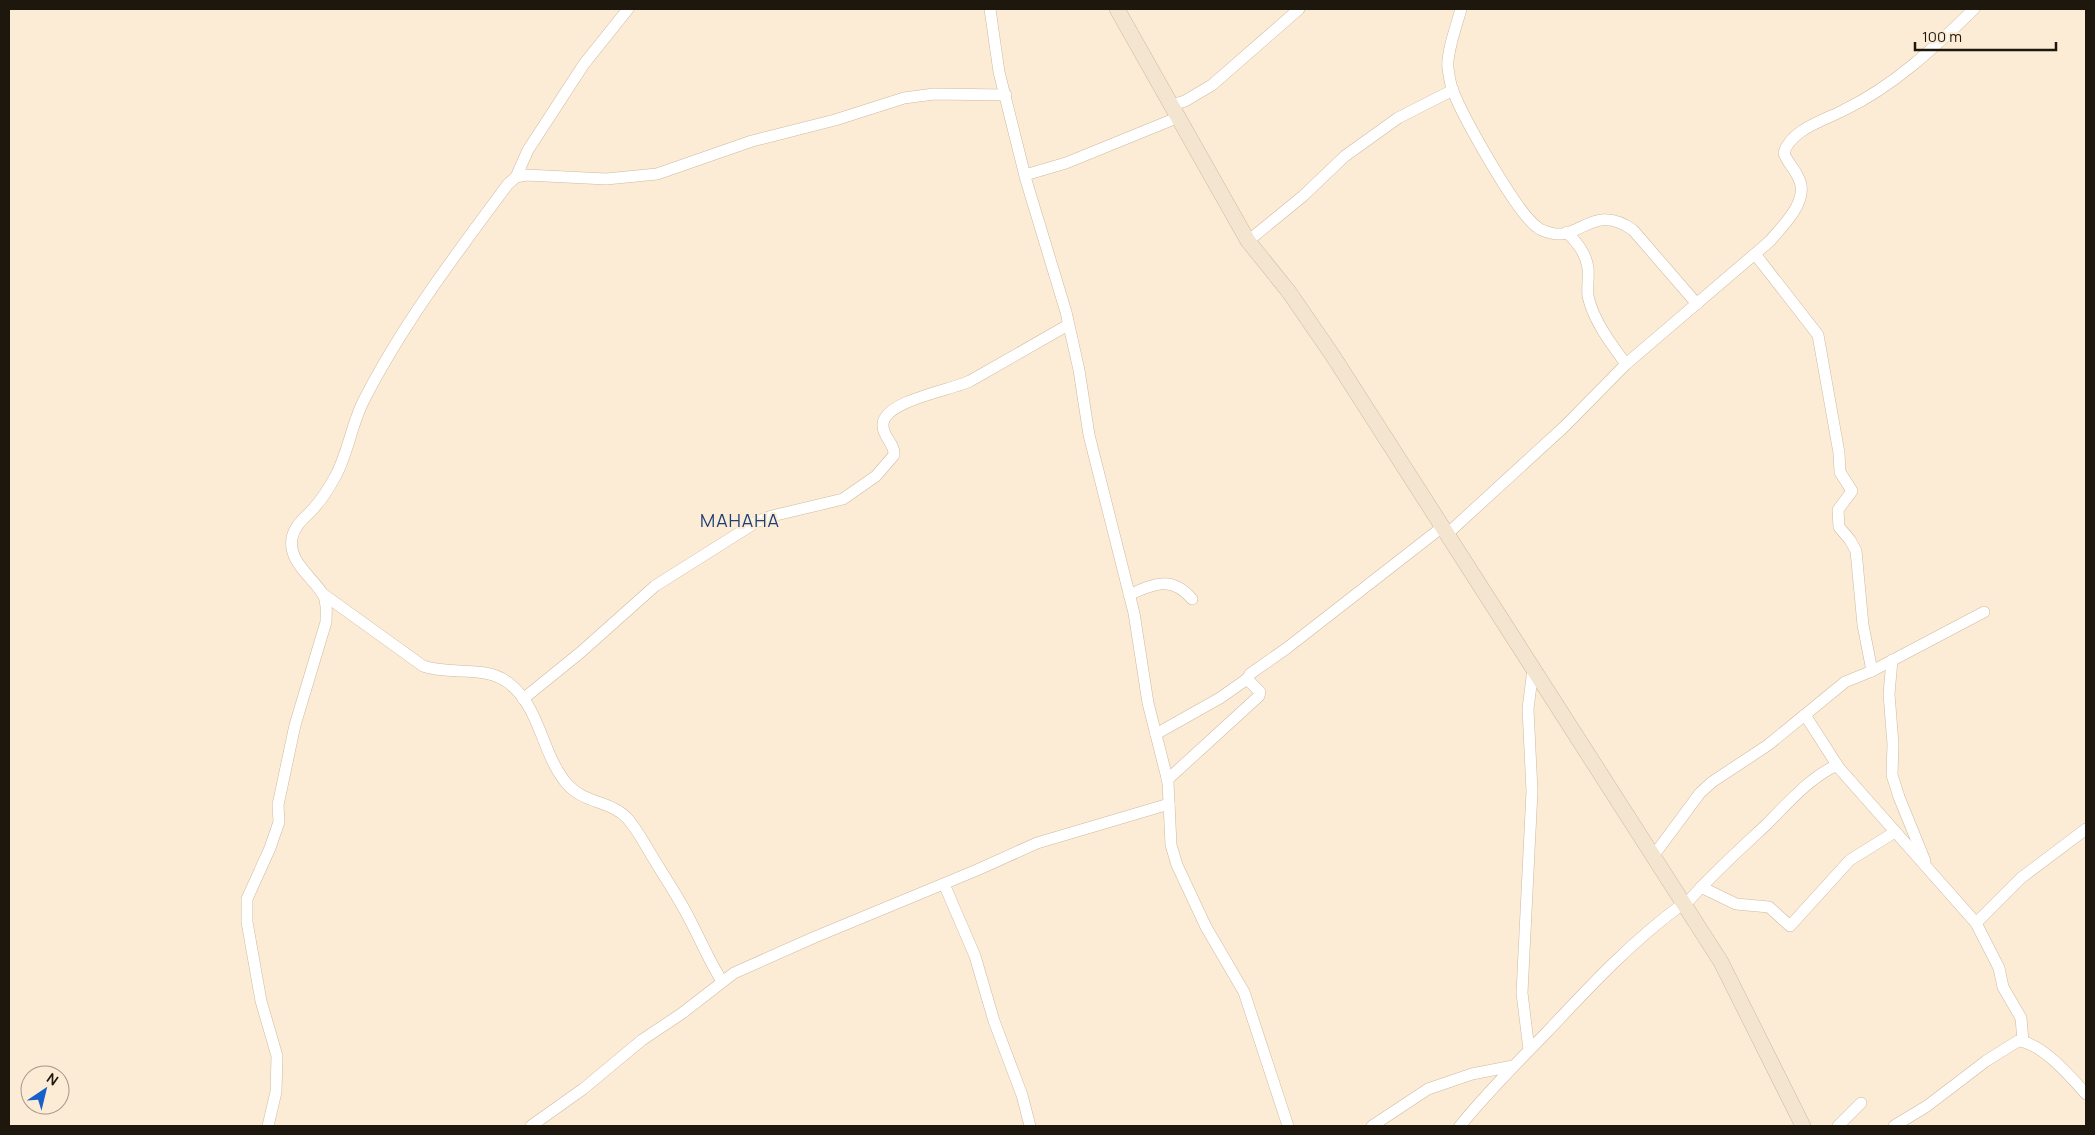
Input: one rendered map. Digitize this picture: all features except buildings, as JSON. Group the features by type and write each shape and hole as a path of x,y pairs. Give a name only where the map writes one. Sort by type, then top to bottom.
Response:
{"main road":[{"path":"1117,9 1248,241 1289,292 1333,356 1443,531 1654,855 1721,962 1803,1126"}],"street":[{"path":"628,9 584,64 528,150 516,177 508,184 454,258 390,355 363,403 337,474 314,508 295,527 292,549 296,560 323,594 423,666 437,671 480,672 496,676 510,684 524,699 535,720 544,744 568,785 578,794 620,812 634,828 692,922 722,982"},
{"path":"990,9 999,72 1025,175 1068,325 1079,370 1089,434 1130,595 1148,703 1167,780 1171,845 1177,865 1206,927 1244,992 1288,1126"},
{"path":"1025,175 1066,163 1175,111 1185,101 1212,85 1299,9"},
{"path":"1461,9 1448,66 1453,90 1515,203 1537,227 1552,234 1567,232 1603,220 1612,219 1622,222 1633,230 1697,304"},
{"path":"1156,734 1220,698 1247,679 1264,663 1287,648 1443,531 1565,426 1626,364 1755,254 1789,219 1801,194 1802,187 1799,177 1784,153 1791,141 1812,126 1872,95 1904,72 1974,9"},
{"path":"1248,241 1303,196 1345,156 1398,118 1453,90"},
{"path":"516,177 526,175 606,178 657,174 746,143 827,122 904,98 934,94 1006,95"},
{"path":"1567,232 1582,249 1586,259 1588,296 1594,311 1609,342 1626,364"},
{"path":"1755,254 1818,335 1838,445 1840,472 1852,492 1838,510 1839,526 1850,540 1856,552 1863,625 1872,671"},
{"path":"524,699 581,652 655,586 708,552 758,521 844,499 876,476 894,455 883,428 883,423 890,412 918,396 956,388 970,382 1068,325"},
{"path":"1130,595 1155,585 1170,584 1185,591 1192,599"},
{"path":"268,1126 276,1092 277,1056 261,1002 247,922 247,899 270,848 279,822 278,804 295,725 326,622 326,607 323,594"},
{"path":"1654,855 1700,793 1712,782 1768,745 1845,682 1872,671 1984,612"},
{"path":"1892,660 1889,694 1893,735 1892,775 1928,870"},
{"path":"1529,1050 1522,993 1532,791 1528,709 1533,669"},
{"path":"1167,780 1259,696 1260,692 1247,679"},
{"path":"1805,715 1837,765 1976,923 1999,968 2003,987 2021,1018 2023,1041"},
{"path":"1460,1126 1484,1096 1603,971 1654,924 1684,904 1727,858 1785,804 1826,770 1837,765"},
{"path":"531,1126 583,1089 642,1040 744,968 1038,843 1169,804"},
{"path":"1976,923 2021,878 2086,829"},
{"path":"1701,887 1736,904 1769,907 1790,926 1850,860 1895,832"},
{"path":"944,884 977,962 994,1021 1022,1095 1030,1126"},
{"path":"1894,1126 1927,1106 2001,1051 2012,1044 2023,1041 2047,1056 2086,1094"},
{"path":"1372,1126 1428,1089 1472,1074 1514,1066"},
{"path":"1838,1126 1861,1103"}],"district":[{"name":"MAHAHA","path":"740,520"}]}
